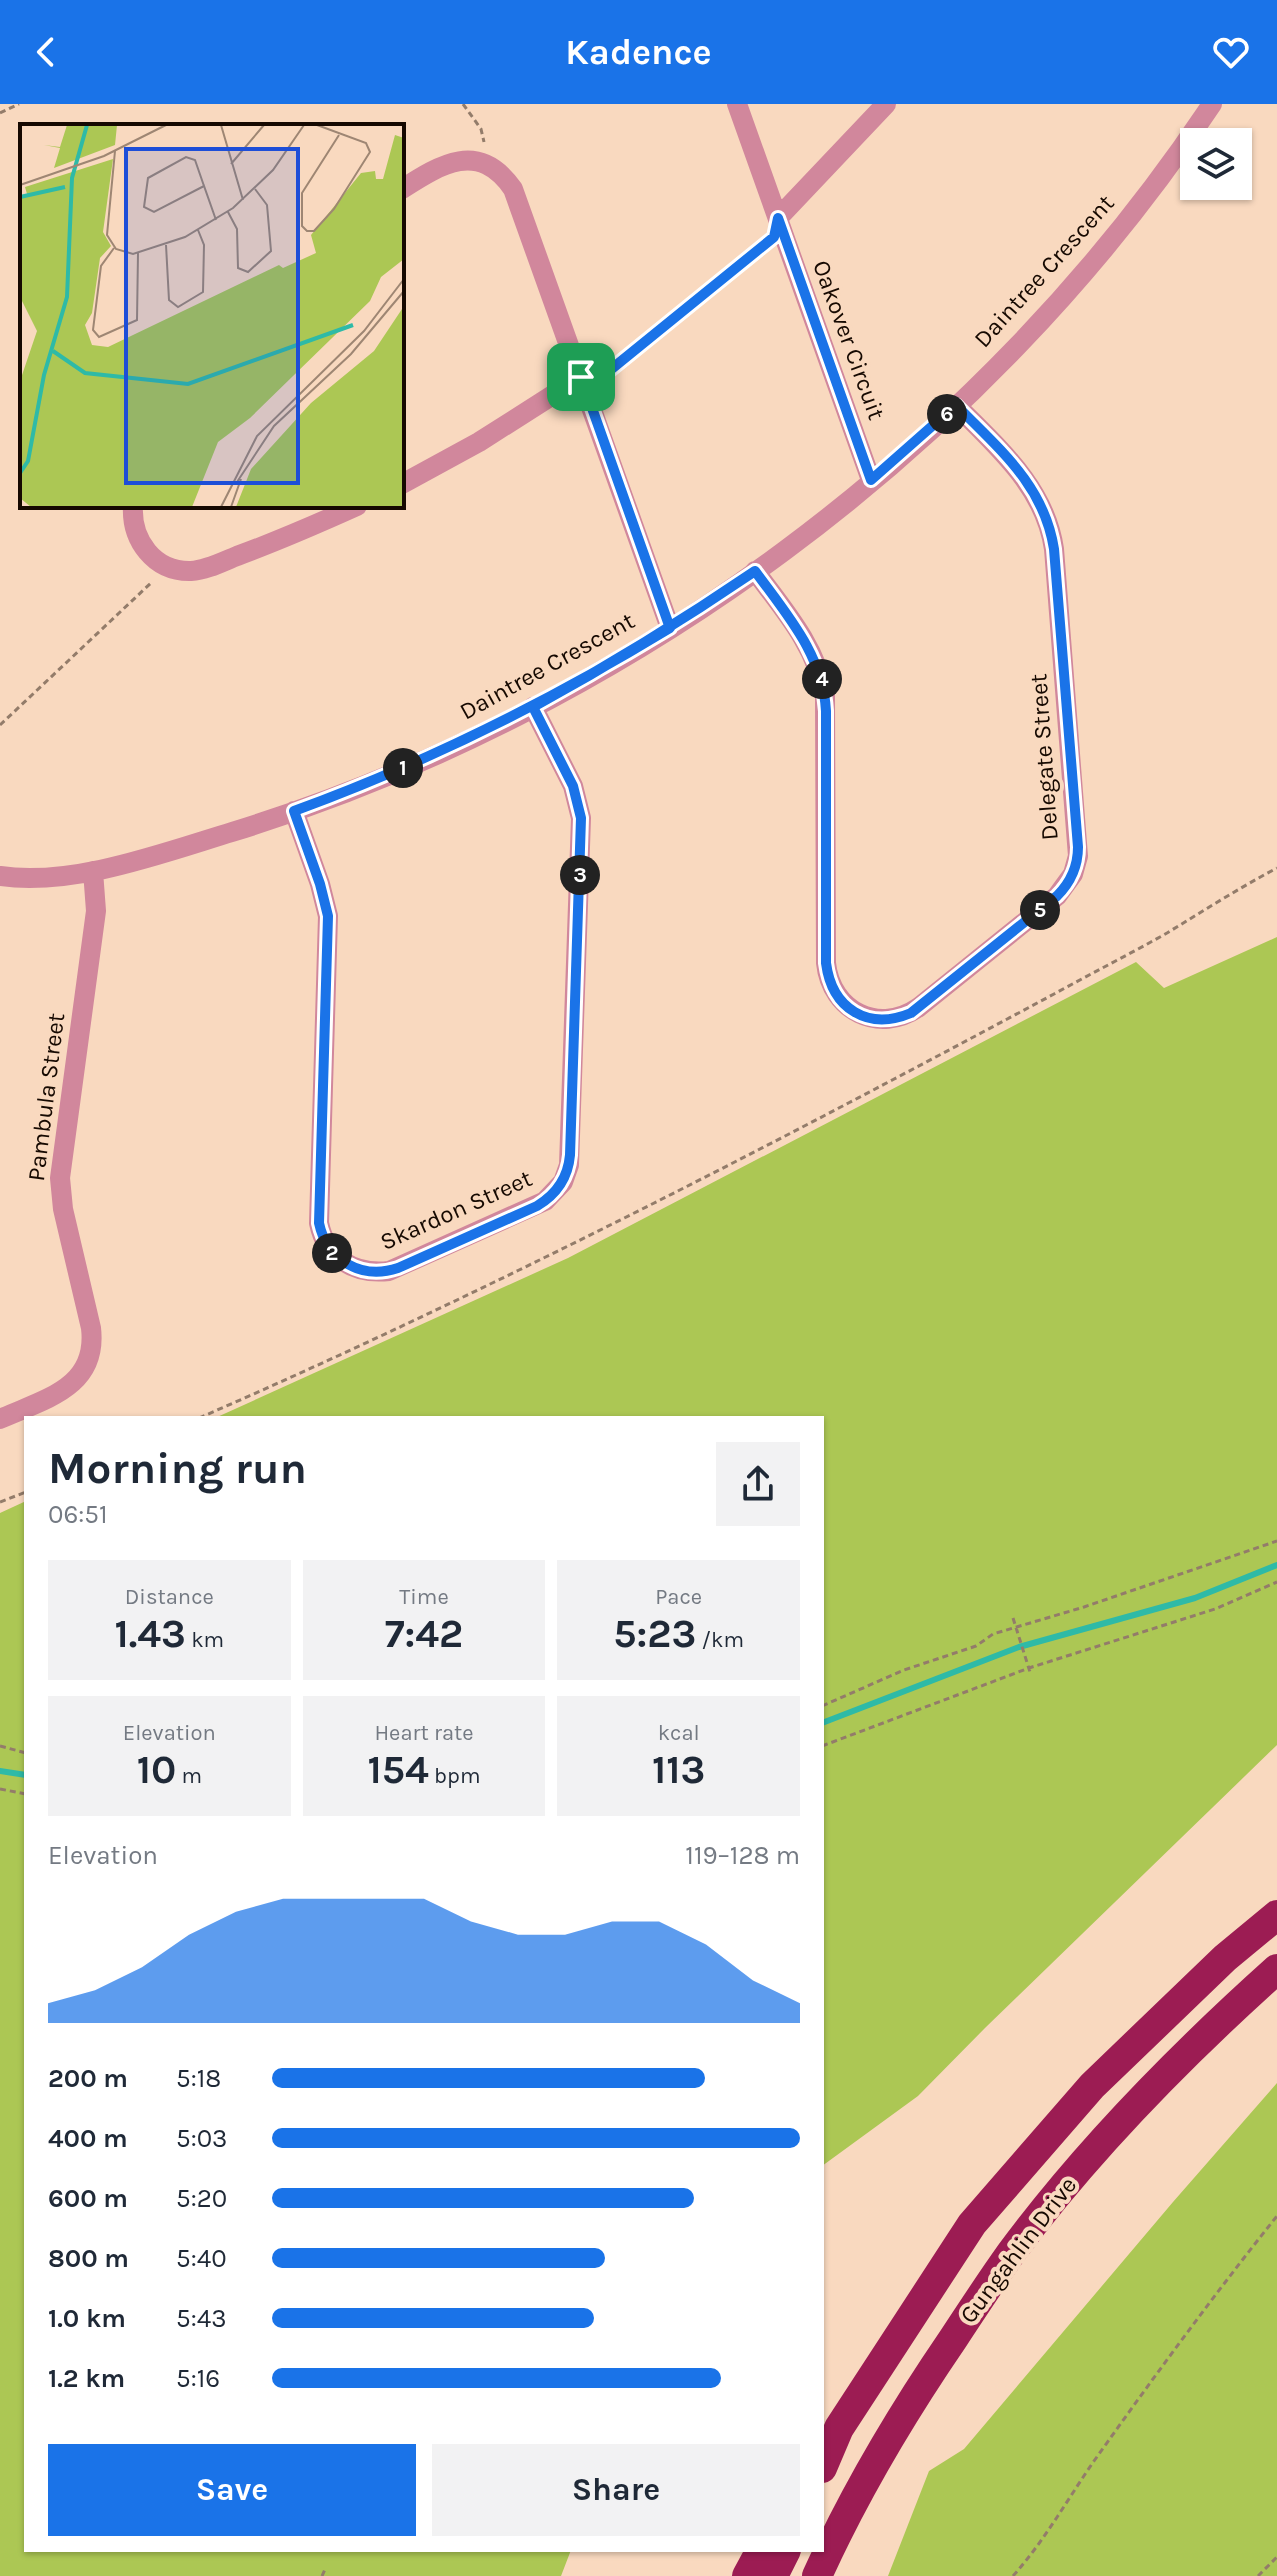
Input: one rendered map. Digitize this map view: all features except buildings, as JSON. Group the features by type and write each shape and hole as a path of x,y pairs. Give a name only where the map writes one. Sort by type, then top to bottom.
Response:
{"highway":[{"name":"Gungahlin Drive","path":"824,2463 839,2428 972,2224 1092,2086 1225,1958 1277,1915"},
{"name":"Gungahlin Drive","path":"817,2576 837,2531 876,2459 917,2391 1011,2253 1093,2152 1189,2052 1277,1969"},
{"path":"839,2576 874,2498 962,2326"},
{"path":"824,2451 839,2428"},
{"path":"747,2576 760,2552"},
{"path":"773,2576 785,2552"}],"street":[{"name":"Oakover Circuit","path":"737,104 871,480"},
{"path":"778,218 886,104"},
{"name":"Daintree Crescent","path":"0,876 43,879 93,871 199,842 294,811 428,758 533,707 670,628 755,571 871,480 956,405 1090,264 1212,104"},
{"path":"404,188 448,162 467,160 485,165 501,175 513,189 670,628"},
{"path":"404,483 479,442 581,377"},
{"name":"Delegate Street","path":"755,571 810,649 824,687 826,963 830,983 846,1007 863,1017 883,1020 902,1017 919,1007 1064,889 1073,874 1078,856 1054,549 1048,520 1028,481 956,405"},
{"path":"133,508 133,525 140,543 153,558 168,567 189,571 208,568 352,508"},
{"name":"Skardon Street","path":"294,811 328,916 319,1223 324,1241 343,1263 361,1270 389,1271 545,1201 563,1182 569,1165 581,818 573,786 533,707"},
{"name":"Pambula Street","path":"0,1419 67,1388 86,1366 92,1348 91,1328 63,1209 60,1178 96,911 93,871"}],"path":[{"path":"0,113 19,104"},
{"path":"463,104 481,129 485,165"},
{"path":"581,377 593,384 630,355 774,237 778,218"},
{"path":"0,725 168,567"},
{"path":"203,1416 452,1304 643,1208 1052,995 1277,868"},
{"path":"0,1502 24,1493"},
{"path":"824,1705 904,1670 976,1646 993,1634 1017,1630 1277,1541"},
{"path":"824,1745 1029,1670 1215,1609 1277,1582"},
{"path":"1013,1618 1029,1670"},
{"path":"0,1746 24,1752"},
{"path":"0,1789 24,1794"},
{"path":"1013,2576 1043,2541 1092,2465 1192,2324 1277,2216"},
{"path":"1258,2576 1277,2557"},
{"path":"322,2576 326,2567"}],"green space":[{"path":"1277,937 1277,1745 918,2096 824,2165 824,1416 219,1416 568,1258 1136,962 1164,988"},
{"path":"24,1502 24,2552 570,2552 561,2576 0,2576 0,1513"},
{"path":"1277,2083 1277,2576 888,2576 929,2471 964,2449"}],"waterway":[{"path":"824,1722 1019,1647 1195,1598 1277,1565"},
{"path":"0,1771 24,1775"}],"route":[{"path":"581,377 593,384 774,237 778,218 871,480 956,405 1028,481 1043,507 1054,549 1078,847 1076,865 1069,882 1057,896 911,1013 883,1020 863,1017 846,1007 834,992 826,963 826,711 822,679 802,635 755,571 670,628 625,656 533,707 567,771 581,818 570,1155 563,1182 552,1196 537,1206 398,1268 380,1272 361,1270 336,1257 324,1241 319,1223 328,916 294,811 440,753 533,707 579,682 625,656 670,628 581,377"}]}
